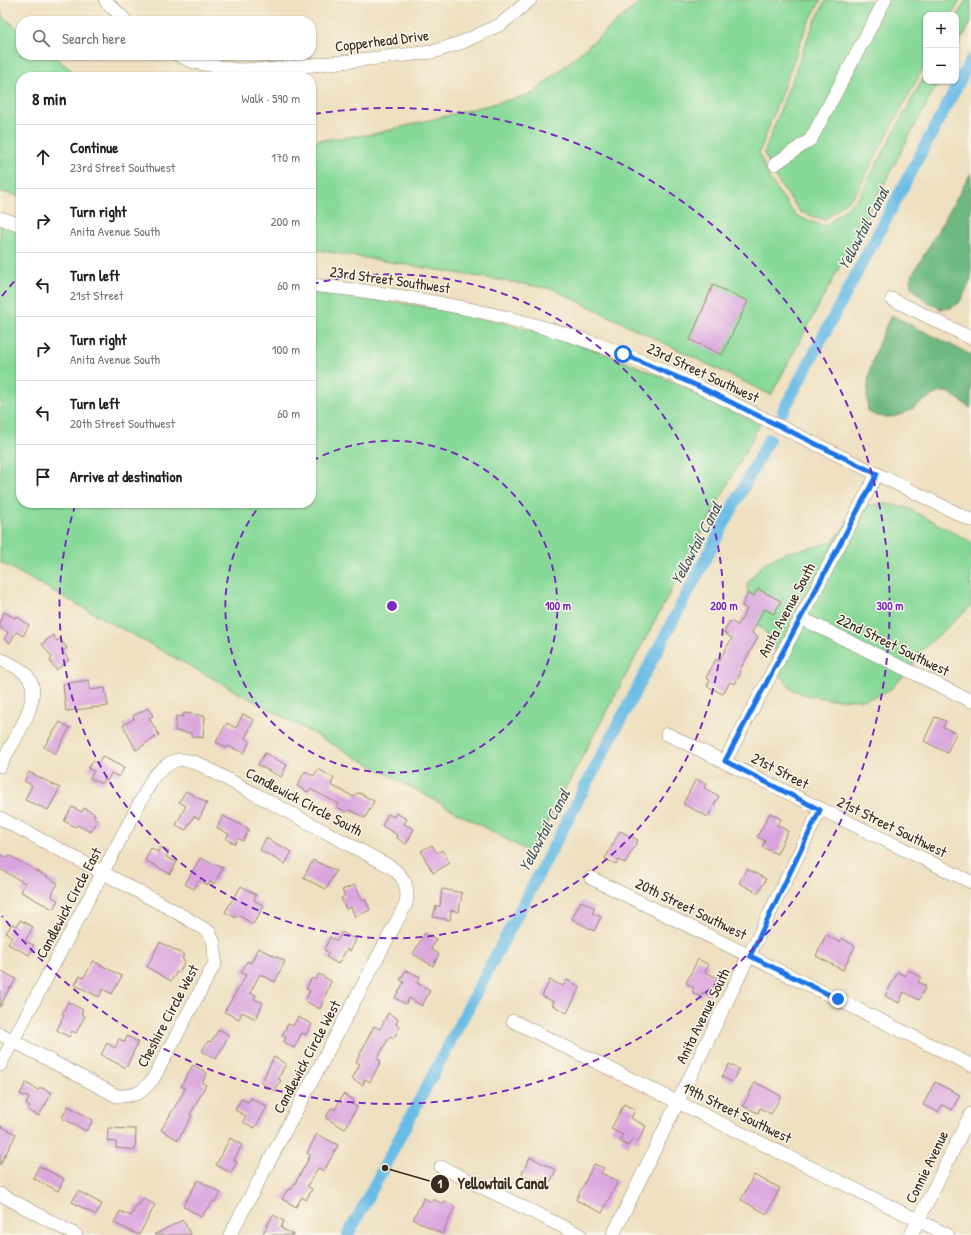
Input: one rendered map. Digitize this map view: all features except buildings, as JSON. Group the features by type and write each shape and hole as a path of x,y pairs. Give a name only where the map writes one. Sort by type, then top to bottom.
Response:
{"street":[{"path":"105,0 121,16"},
{"name":"Copperhead Drive","path":"189,60 236,70 283,68 433,52 463,42 501,24 530,0"},
{"path":"775,164 811,139 886,0"},
{"path":"0,218 16,223"},
{"name":"23rd Street Southwest","path":"316,287 404,296 458,305 550,329 599,345 700,387 971,520"},
{"path":"892,299 971,338"},
{"name":"Anita Avenue South","path":"725,761 877,474"},
{"name":"22nd Street Southwest","path":"801,618 971,701"},
{"path":"0,658 22,670 30,679 34,692 32,705 0,766"},
{"path":"667,734 725,761"},
{"name":"Candlewick Circle South","path":"172,761 185,759 199,764 391,867 402,875 408,892"},
{"name":"Candlewick Circle East","path":"0,1065 154,776 172,761"},
{"name":"21st Street","path":"725,761 820,810"},
{"name":"Anita Avenue South","path":"613,1235 820,810"},
{"name":"21st Street Southwest","path":"820,810 971,882"},
{"path":"0,818 102,873"},
{"name":"Cheshire Circle West","path":"14,1041 117,1096 133,1096 145,1090 153,1079 190,1011 215,963 214,942 209,932 173,910 102,873"},
{"name":"20th Street Southwest","path":"590,878 971,1065"},
{"name":"Candlewick Circle West","path":"230,1235 400,918 406,904 408,892"},
{"name":"19th Street Southwest","path":"512,1021 948,1235"},
{"path":"0,1034 14,1041"},
{"name":"Connie Avenue","path":"911,1235 971,1114"},
{"path":"441,1167 580,1235"},
{"path":"0,1194 76,1235"}],"green space":[{"path":"642,0 821,0 807,25 759,153 770,180 796,216 825,226 859,197 923,79 923,84 937,84 771,395 553,289 316,250 316,140 374,134 532,94"},
{"path":"826,0 960,0 954,12 923,12 923,69 856,193 825,220 800,212 775,177 764,153 812,27"},
{"path":"966,0 971,0 971,22 959,44 959,13"},
{"path":"0,8 2,16 16,27 16,60 58,60 74,72 16,72 16,196 0,191"},
{"path":"971,173 971,280 959,303 951,308 941,309 925,301 911,287 910,279"},
{"path":"0,225 16,230 16,508 316,508 316,293 384,300 456,312 562,339 618,359 659,376 760,424 531,853 0,562"},
{"path":"891,315 971,355 971,408 951,394 945,392 932,396 910,410 894,416 878,416 868,411 868,385 872,362"},
{"path":"884,503 908,508 971,542 971,606 919,653 912,667 892,688 875,697 861,700 828,699 806,695 791,689 778,672 777,655 771,638 749,616 747,583 763,564 786,552 833,542 851,517 863,506"}],"waterway":[{"name":"Yellowtail Canal","path":"783,411 971,60"},
{"name":"Yellowtail Canal","path":"348,1235 769,439"}],"place":[{"name":"Yellowtail Canal","path":"385,1168"}],"route":[{"path":"623,354 700,387 877,474 725,761 820,810 815,824 750,956 838,999"}]}
